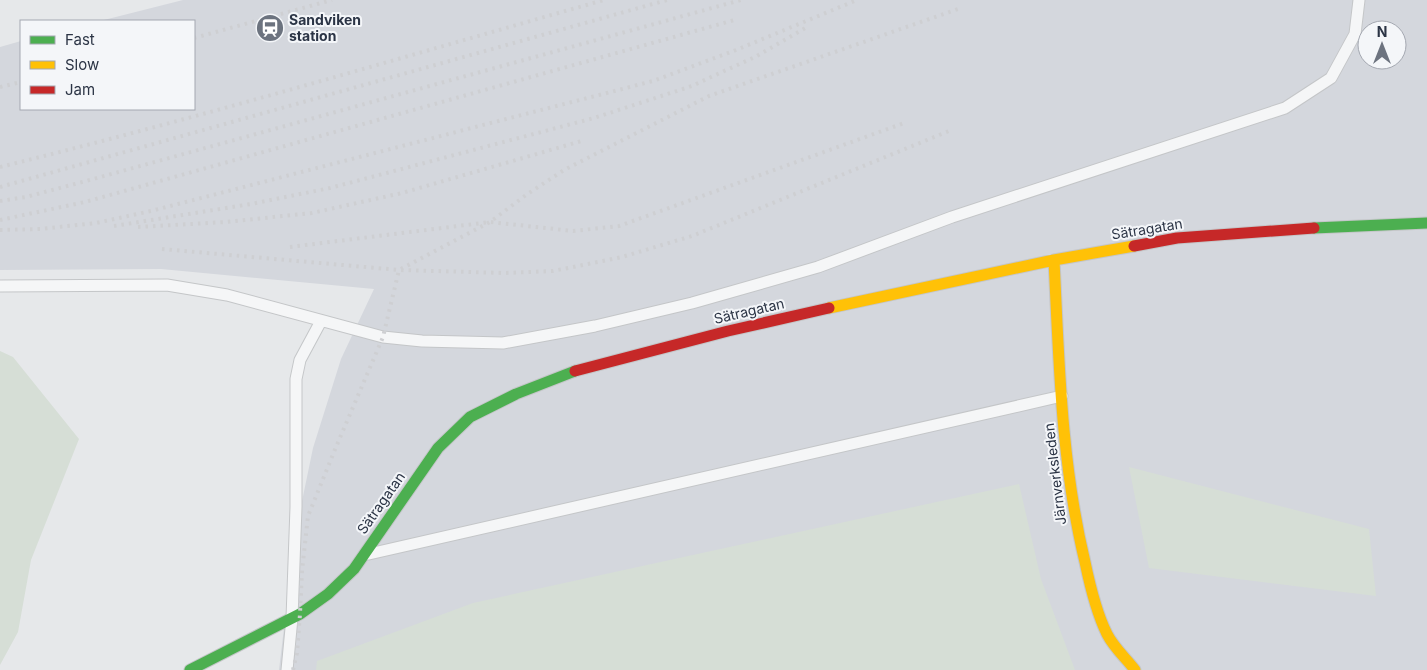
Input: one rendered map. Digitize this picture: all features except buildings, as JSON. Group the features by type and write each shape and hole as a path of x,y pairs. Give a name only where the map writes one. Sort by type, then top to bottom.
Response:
{"street":[{"name":"Sätragatan","path":"190,670 292,618 332,590 354,569 438,448 470,417 516,394 569,372 728,331 1054,260 1177,238 1348,225 1427,223"},
{"name":"Järnverksleden","path":"1054,260 1062,396 1071,495 1082,554 1095,601 1110,640 1136,670"}],"lane":[{"path":"0,286 167,285 227,295 383,337 422,341 503,343 596,326 692,304 818,267 952,218 1285,108 1331,78 1355,34 1360,0"},
{"path":"287,670 292,618 296,508 296,379 300,360 322,321"},
{"path":"363,556 1062,396"}],"shaded area":[{"path":"183,0 1427,0 1427,670 279,670 295,535 313,448 341,359 374,289 161,269 0,270 0,47 20,41 20,110 195,110 195,20 104,20"},
{"path":"0,351 13,357 79,439 31,560 18,632 0,665"},
{"path":"1129,467 1369,529 1376,596 1149,568"},
{"path":"1019,484 1041,579 1075,670 316,670 317,661 473,603"}],"railway":[{"path":"195,38 332,0"},
{"path":"0,167 227,107 604,0"},
{"path":"0,187 667,0"},
{"path":"0,201 26,197 86,181 741,0"},
{"path":"0,230 40,229 96,223 151,211 653,81 736,50 857,0"},
{"path":"293,670 297,653 302,571 308,516 383,337 399,270 490,222 564,170 709,96 958,9"},
{"path":"0,220 85,202 738,19"},
{"path":"114,226 251,204 330,188 594,118 692,86 755,57 809,26"},
{"path":"0,87 20,82"},
{"path":"290,247 490,222 573,231 619,226 907,122"},
{"path":"162,249 399,270 505,273 553,271 622,257 692,236 949,131"},
{"path":"138,227 226,222 312,213 402,193 585,140"}],"traffic: fast":[{"path":"1314,228 1427,223"},
{"path":"190,670 300,614 328,594 354,569 438,448 470,417 516,394 575,371"}],"traffic: slow":[{"path":"829,308 1054,260 1134,246"},
{"path":"1054,260 1062,412 1077,525 1091,590 1103,626 1113,644 1135,670"}],"traffic: jam":[{"path":"1134,246 1177,238 1314,228"},
{"path":"575,371 728,331 829,308"}],"place":[{"name":"Sandviken station","path":"270,28"}]}
